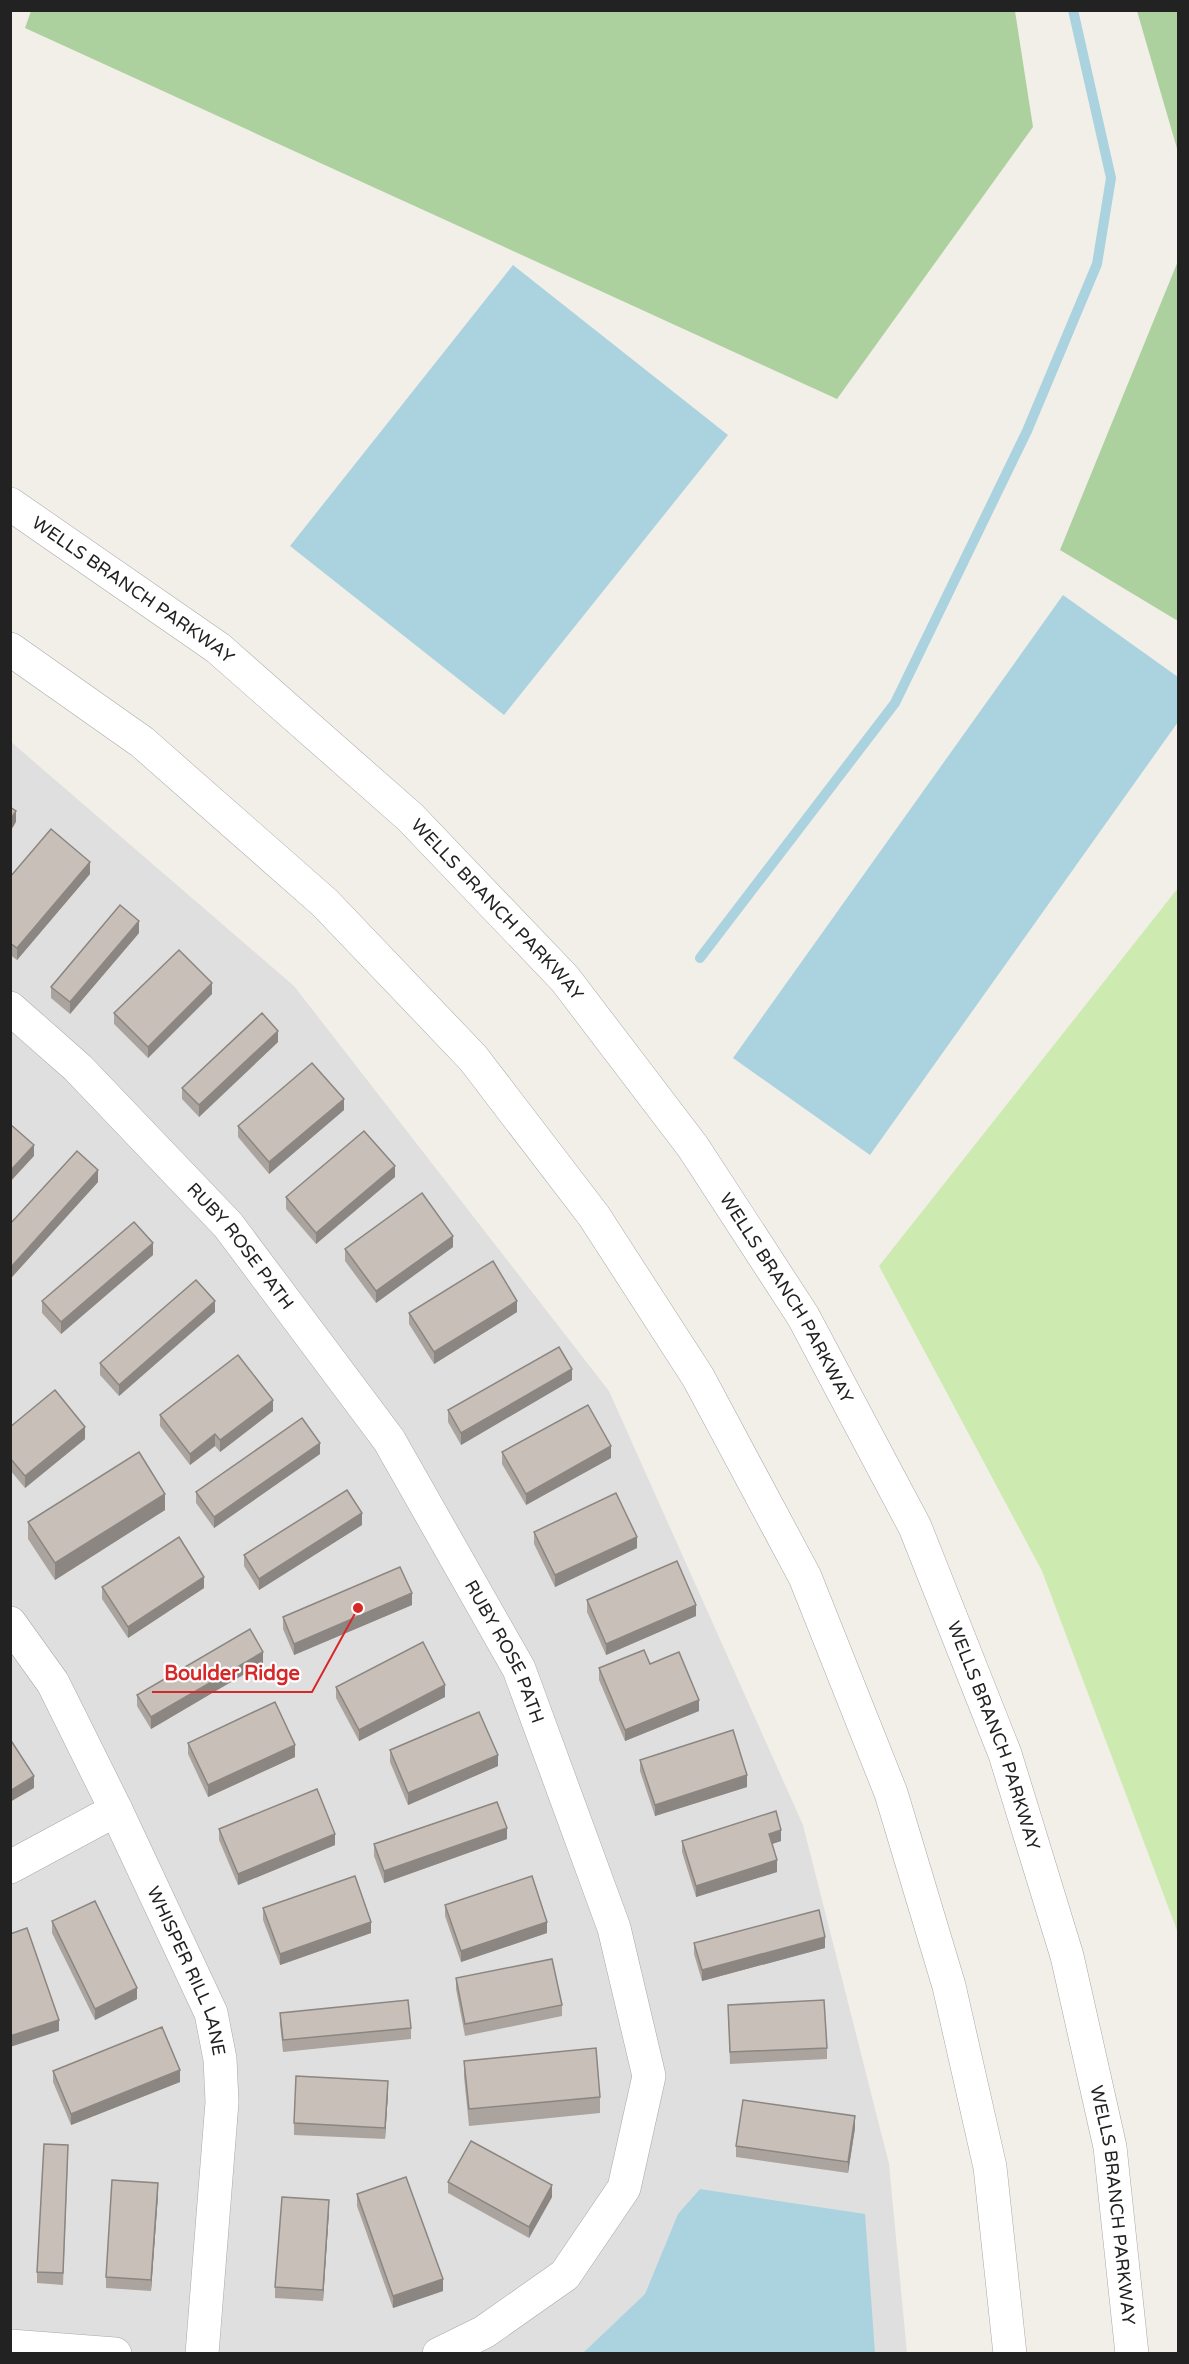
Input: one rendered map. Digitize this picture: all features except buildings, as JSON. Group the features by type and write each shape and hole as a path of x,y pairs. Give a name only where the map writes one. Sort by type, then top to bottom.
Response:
{"street":[{"name":"WELLS BRANCH PARKWAY","path":"10,504 218,648 410,816 565,979 693,1147 802,1316 915,1527 1005,1754 1067,1956 1110,2147 1132,2354"},
{"path":"10,649 142,742 325,903 473,1058 594,1216 698,1377 805,1578 891,1793 949,1986 990,2167 1010,2354"},
{"name":"RUBY ROSE PATH","path":"10,1008 78,1068 228,1225 389,1440 519,1669 614,1928 649,2076 624,2188 565,2276 484,2332 439,2354"},
{"name":"WHISPER RILL LANE","path":"10,1623 53,1683 116,1810 211,2013 220,2059 222,2102 202,2354"},
{"path":"10,1867 116,1810"},
{"path":"10,2346 115,2354"}],"shaded area":[{"path":"10,741 294,986 609,1391 803,1825 889,2164 907,2353 11,2353"}],"green space":[{"path":"31,11 1015,11 1033,127 837,399 25,28"},
{"path":"1137,11 1178,11 1178,152"},
{"path":"1178,261 1178,621 1060,550"},
{"path":"1178,888 1178,1933 1042,1571 879,1266"}],"water":[{"path":"513,265 728,435 504,715 290,546"},
{"path":"1063,595 1178,677 1178,722 870,1155 733,1058"},
{"path":"700,2189 865,2214 875,2353 583,2353 645,2294 678,2214"}],"waterway":[{"path":"700,958 895,703 1027,431 1097,264 1111,178 1073,10"}],"place":[{"name":"Boulder Ridge","path":"358,1608"}]}
